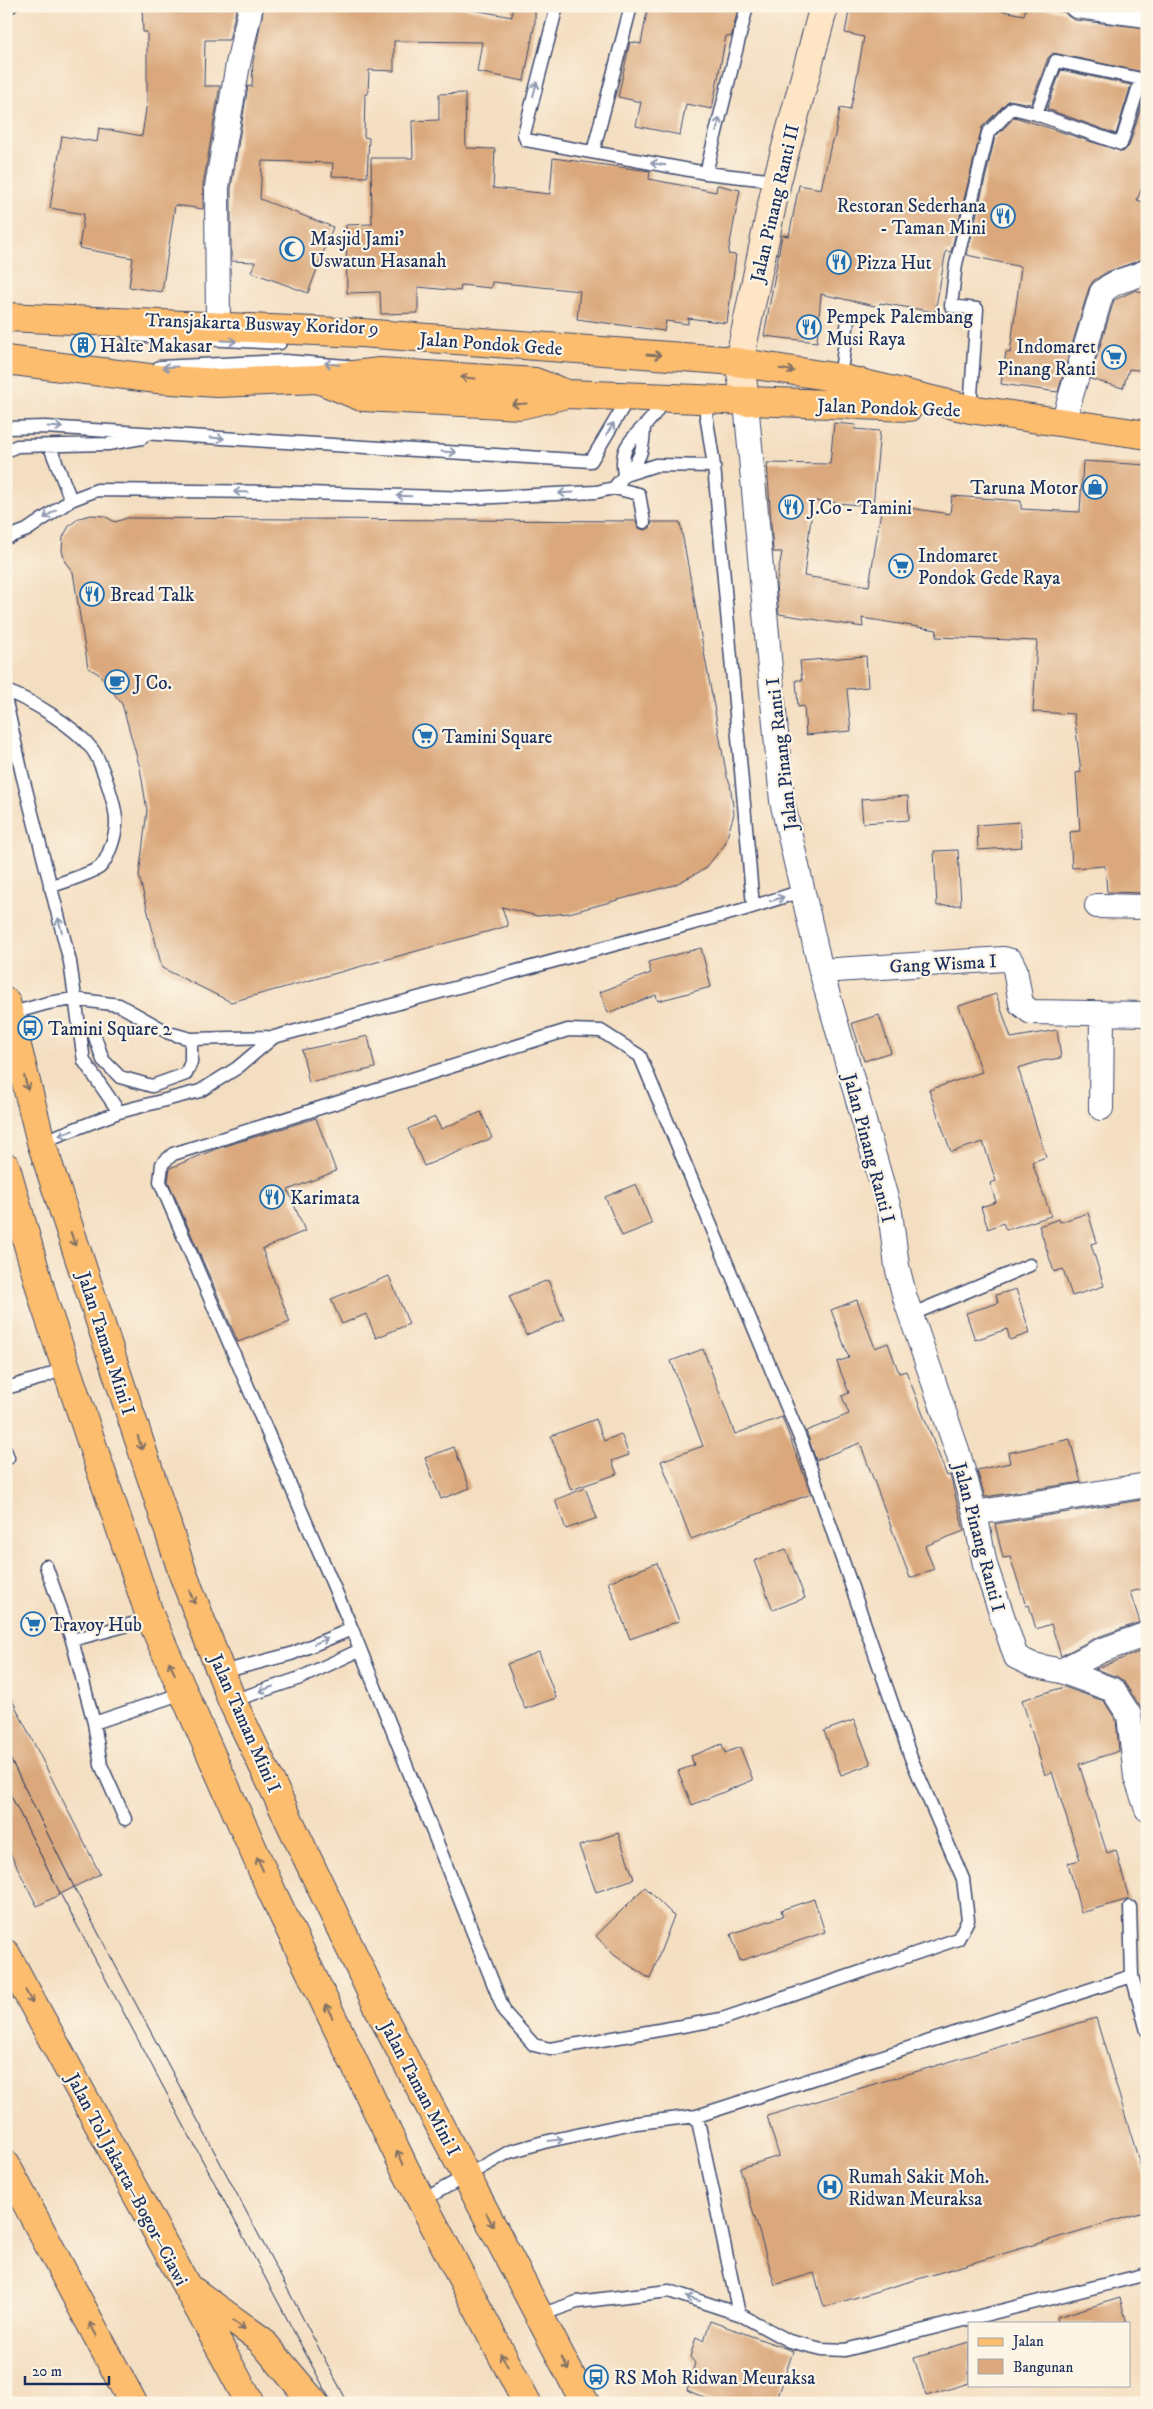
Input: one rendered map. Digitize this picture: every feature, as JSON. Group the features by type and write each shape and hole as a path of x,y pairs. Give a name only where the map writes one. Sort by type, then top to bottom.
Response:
{"main road":[{"name":"Jalan Pondok Gede","path":"6,317 361,333 739,362 840,378 970,409 1147,435"},
{"name":"Jalan Pondok Gede","path":"6,360 157,379 217,383 318,379 380,372 535,382 567,394"},
{"name":"Jalan Pondok Gede","path":"318,379 362,397 520,405 567,394 704,401 970,409"},
{"name":"Jalan Taman Mini I","path":"8,1008 41,1142 183,1574 232,1701 383,2017 585,2403"},
{"path":"6,1167 45,1304 151,1619 272,1892 421,2201 527,2403"},
{"name":"Jalan Tol Jakarta–Bogor–Ciawi","path":"6,1954 250,2403"},
{"path":"6,2165 133,2403"},
{"path":"186,2286 261,2340 314,2403"}],"street":[{"path":"218,326 216,188 238,64 251,6"},
{"name":"Jalan Pinang Ranti II","path":"746,402 739,362 777,181 824,6"},
{"path":"1077,6 1147,15"},
{"path":"1063,422 1102,292 1112,283 1134,278 1147,271"},
{"name":"Jalan Pinang Ranti I","path":"746,402 782,801 821,971 890,1212 897,1266 910,1315 958,1453 975,1513 985,1565 1016,1657 1033,1665 1061,1671 1113,1690 1129,1715 1136,1777 1147,1809"},
{"path":"1097,906 1147,907"},
{"name":"Gang Wisma I","path":"821,971 1004,959 1011,961 1015,969 1021,1004 1024,1009 1030,1012 1147,1014"},
{"path":"1101,1108 1102,1012"},
{"path":"975,1513 1147,1485"},
{"path":"1061,1671 1100,1652 1147,1634"}],"lane":[{"path":"6,7 11,6"},
{"path":"557,6 524,134 530,142 706,173 777,181"},
{"path":"592,152 631,6"},
{"path":"706,173 746,6"},
{"path":"970,409 977,309 951,306 956,264 988,133 1012,108 1036,114 1121,144 1141,79 1056,61 1036,114"},
{"path":"840,378 848,320"},
{"name":"Transjakarta Busway Koridor 9","path":"6,323 156,338 366,345 527,358 561,358 605,351"},
{"name":"Transjakarta Busway Koridor 9","path":"6,350 159,368 285,361 327,363 380,372"},
{"path":"6,428 45,427 591,461 629,397"},
{"path":"614,488 636,464 643,449 644,427 665,399"},
{"path":"704,401 714,466 752,906"},
{"path":"6,451 17,446 50,447 108,444 161,434"},
{"path":"50,447 71,500"},
{"path":"624,476 656,465 714,466"},
{"path":"6,538 27,530 71,500 97,490 273,492 472,498 596,492 614,488 639,494 644,522"},
{"path":"6,691 26,698 72,730 92,749 103,770 116,822 110,850 100,868 50,887"},
{"path":"6,702 22,774 70,962 84,1062 119,1112"},
{"path":"8,1008 74,999 119,1005 169,1033 191,1039 274,1037 802,891"},
{"path":"568,1030 601,1031 640,1056 802,1442 911,1758 963,1879 968,1920 958,1939 722,2019 550,2049 534,2045 505,2013 360,1650 160,1182 162,1164 173,1154 568,1030"},
{"path":"95,1037 103,1060 120,1077 152,1086 186,1074 190,1062 191,1039"},
{"path":"41,1142 119,1112 200,1092 237,1068 274,1037"},
{"path":"910,1315 1030,1264"},
{"path":"6,1388 41,1378 66,1367"},
{"path":"46,1566 72,1640 94,1723 101,1765 125,1819"},
{"path":"72,1640 151,1619"},
{"path":"222,1672 291,1654 352,1628"},
{"path":"232,1701 300,1678 360,1650"},
{"path":"94,1723 183,1693"},
{"path":"1130,1907 1132,1976 1147,2031"},
{"path":"421,2201 509,2152 544,2142 628,2124 697,2116 1132,1976"},
{"path":"697,2116 740,2314"},
{"path":"540,2315 585,2300 669,2291 740,2314 789,2341 822,2349 845,2350 1147,2274"}],"building":[{"path":"142,6 237,6 229,40 205,40 204,86 220,86 203,185 203,209 175,205 162,292 129,287 133,258 79,248 84,214 50,208 62,136 97,142 99,128 142,136 147,102 147,32 143,32"},
{"path":"264,6 453,6 512,17 512,6 535,6 535,22 524,81 477,72 482,42 394,41 394,71 369,70 368,94 365,94 364,137 369,138 367,177 332,176 333,163 262,161 260,199 333,227 308,293 251,272 255,262 231,261 231,188 248,86 252,87 253,62"},
{"path":"648,6 739,6 731,37 726,36 712,109 686,104 680,135 636,126 641,102 618,97 630,42 641,44"},
{"path":"850,6 978,6 1024,15 1026,6 1029,6 1064,12 1075,20 1147,28 1147,73 1053,53 1048,58 1031,104 1009,100 982,127 951,252 946,251 935,312 880,303 879,307 821,294 817,342 764,336 782,235 789,236 799,185 821,189 840,108 850,110 864,37 845,33"},
{"path":"1061,70 1131,85 1116,134 1047,109"},
{"path":"1147,88 1147,175 1137,200 1147,203 1146,258 1107,272 1093,281 1089,288 1058,392 1001,384 1006,352 1010,353 1021,267 967,255 995,137 1015,117 1123,152 1129,146"},
{"path":"465,93 466,148 495,149 493,188 550,194 553,158 650,171 649,179 716,192 717,185 740,190 728,254 736,255 727,323 688,318 688,324 666,321 664,331 577,319 580,291 492,282 491,288 461,285 460,291 418,287 418,313 381,314 380,292 347,293 346,225 372,224 371,158 413,158 412,121 439,120 439,94"},
{"path":"1136,290 1147,295 1147,371 1129,369 1123,388 1090,379 1114,300"},
{"path":"834,423 856,425 855,429 880,431 873,506 813,501 804,576 869,586 882,504 950,514 952,496 1021,501 1021,509 1080,512 1083,461 1147,465 1147,886 1145,886 1145,893 1107,892 1105,866 1072,868 1070,832 1080,831 1076,773 1081,772 1074,714 1033,712 1037,641 936,637 937,630 862,618 863,627 779,614 776,585 782,552 773,552 767,463 830,464"},
{"name":"Tamini Square","path":"91,515 104,516 115,522 127,518 636,521 638,528 645,530 650,528 652,522 680,522 727,777 730,783 734,814 725,844 705,869 674,885 569,913 537,916 502,907 508,926 231,1002 162,968 139,876 147,810 140,768 122,704 99,674 88,668 73,572 65,562 62,550 63,537 69,526 79,518"},
{"path":"866,656 868,687 847,689 851,731 806,735 804,706 798,707 796,680 802,680 800,661"},
{"path":"908,796 909,820 863,823 861,799"},
{"path":"1020,822 1022,847 978,850 977,825"},
{"path":"958,850 961,905 937,906 934,851"},
{"path":"701,948 711,987 658,1001 656,995 608,1013 600,992 651,973 648,962"},
{"path":"996,994 1011,1038 1057,1030 1061,1058 1041,1061 1018,1068 1046,1157 1032,1162 1051,1216 1006,1230 1003,1223 988,1229 981,1207 996,1202 990,1183 996,1181 983,1142 951,1152 929,1090 982,1072 959,1006"},
{"path":"879,1015 891,1052 864,1061 852,1023"},
{"path":"368,1036 375,1068 309,1083 302,1050"},
{"path":"481,1112 492,1138 424,1166 408,1129 435,1117 441,1129"},
{"path":"316,1118 336,1171 288,1190 305,1231 262,1249 290,1322 238,1342 168,1181 170,1168 216,1149"},
{"path":"636,1184 652,1224 622,1236 605,1197"},
{"path":"1088,1213 1097,1242 1091,1244 1104,1286 1072,1296 1063,1269 1054,1272 1039,1226 1059,1219 1060,1222"},
{"path":"389,1276 409,1324 376,1338 366,1314 342,1324 331,1299"},
{"path":"548,1280 564,1320 526,1335 509,1296"},
{"path":"1016,1289 1030,1333 1010,1340 1007,1329 975,1340 966,1313 998,1303 996,1295"},
{"path":"857,1300 875,1348 888,1343 899,1373 906,1371 947,1476 950,1475 964,1531 925,1546 934,1569 910,1578 860,1443 816,1460 806,1431 849,1414 842,1396 849,1393 837,1362 849,1358 831,1310"},
{"path":"703,1349 735,1434 782,1417 811,1494 691,1539 661,1461 703,1446 671,1361"},
{"path":"596,1419 604,1441 621,1434 629,1455 612,1461 617,1474 571,1490 551,1436"},
{"path":"1070,1439 1081,1482 985,1497 977,1470 1010,1463 1008,1453"},
{"path":"454,1447 470,1488 441,1499 425,1458"},
{"path":"585,1488 597,1518 566,1529 555,1500"},
{"path":"1147,1499 1147,1588 1130,1592 1140,1622 1095,1638 1061,1656 1051,1624 1036,1629 1029,1605 1026,1606 1010,1557 1003,1558 995,1524"},
{"path":"786,1549 805,1598 773,1610 754,1561"},
{"path":"657,1563 679,1621 630,1639 608,1582"},
{"path":"1147,1649 1147,1750 1141,1708 1124,1682 1118,1677 1095,1669"},
{"path":"539,1652 556,1698 525,1709 507,1664"},
{"path":"1064,1687 1104,1701 1116,1720 1119,1751 1079,1764 1107,1853 1116,1850 1129,1899 1081,1913 1068,1863 1080,1860 1052,1772 1045,1775 1022,1700"},
{"path":"6,1688 100,1874 37,1906 6,1845"},
{"path":"854,1720 871,1764 841,1775 824,1731"},
{"path":"722,1744 725,1753 740,1747 753,1780 692,1805 678,1771 694,1765 691,1756"},
{"path":"618,1833 634,1879 596,1892 579,1846"},
{"path":"645,1887 674,1916 650,1979 614,1955 596,1936"},
{"path":"814,1899 825,1932 740,1961 731,1934 783,1916 781,1910"},
{"path":"1096,2018 1147,2188 1147,2211 824,2307 814,2273 775,2285 740,2168 779,2156 767,2116"},
{"path":"1120,2298 1127,2322 1058,2322 1057,2317"},
{"path":"710,2321 793,2351 776,2403 716,2403 687,2390 695,2363 690,2357 696,2337 704,2341"},
{"path":"968,2342 968,2383 926,2396 914,2358"}],"tram line":[{"path":"6,1750 77,1893 348,2403"},
{"path":"6,1786 63,1899 332,2403"}],"place":[{"name":"Restoran Sederhana - Taman Mini","path":"1003,216"},
{"name":"Masjid Jami' Uswatun Hasanah","path":"292,249"},
{"name":"Pizza Hut","path":"839,262"},
{"name":"Pempek Palembang Musi Raya","path":"809,327"},
{"name":"Halte Makasar","path":"83,345"},
{"name":"Indomaret Pinang Ranti","path":"1114,357"},
{"name":"Taruna Motor","path":"1095,487"},
{"name":"J.Co - Tamini","path":"791,507"},
{"name":"Indomaret Pondok Gede Raya","path":"901,566"},
{"name":"Bread Talk","path":"92,594"},
{"name":"J Co.","path":"117,682"},
{"name":"Tamini Square","path":"425,736"},
{"name":"Tamini Square 2","path":"30,1028"},
{"name":"Karimata","path":"272,1197"},
{"name":"Travoy Hub","path":"33,1624"},
{"name":"Rumah Sakit Moh. Ridwan Meuraksa","path":"830,2187"},
{"name":"RS Moh Ridwan Meuraksa","path":"596,2377"}]}
